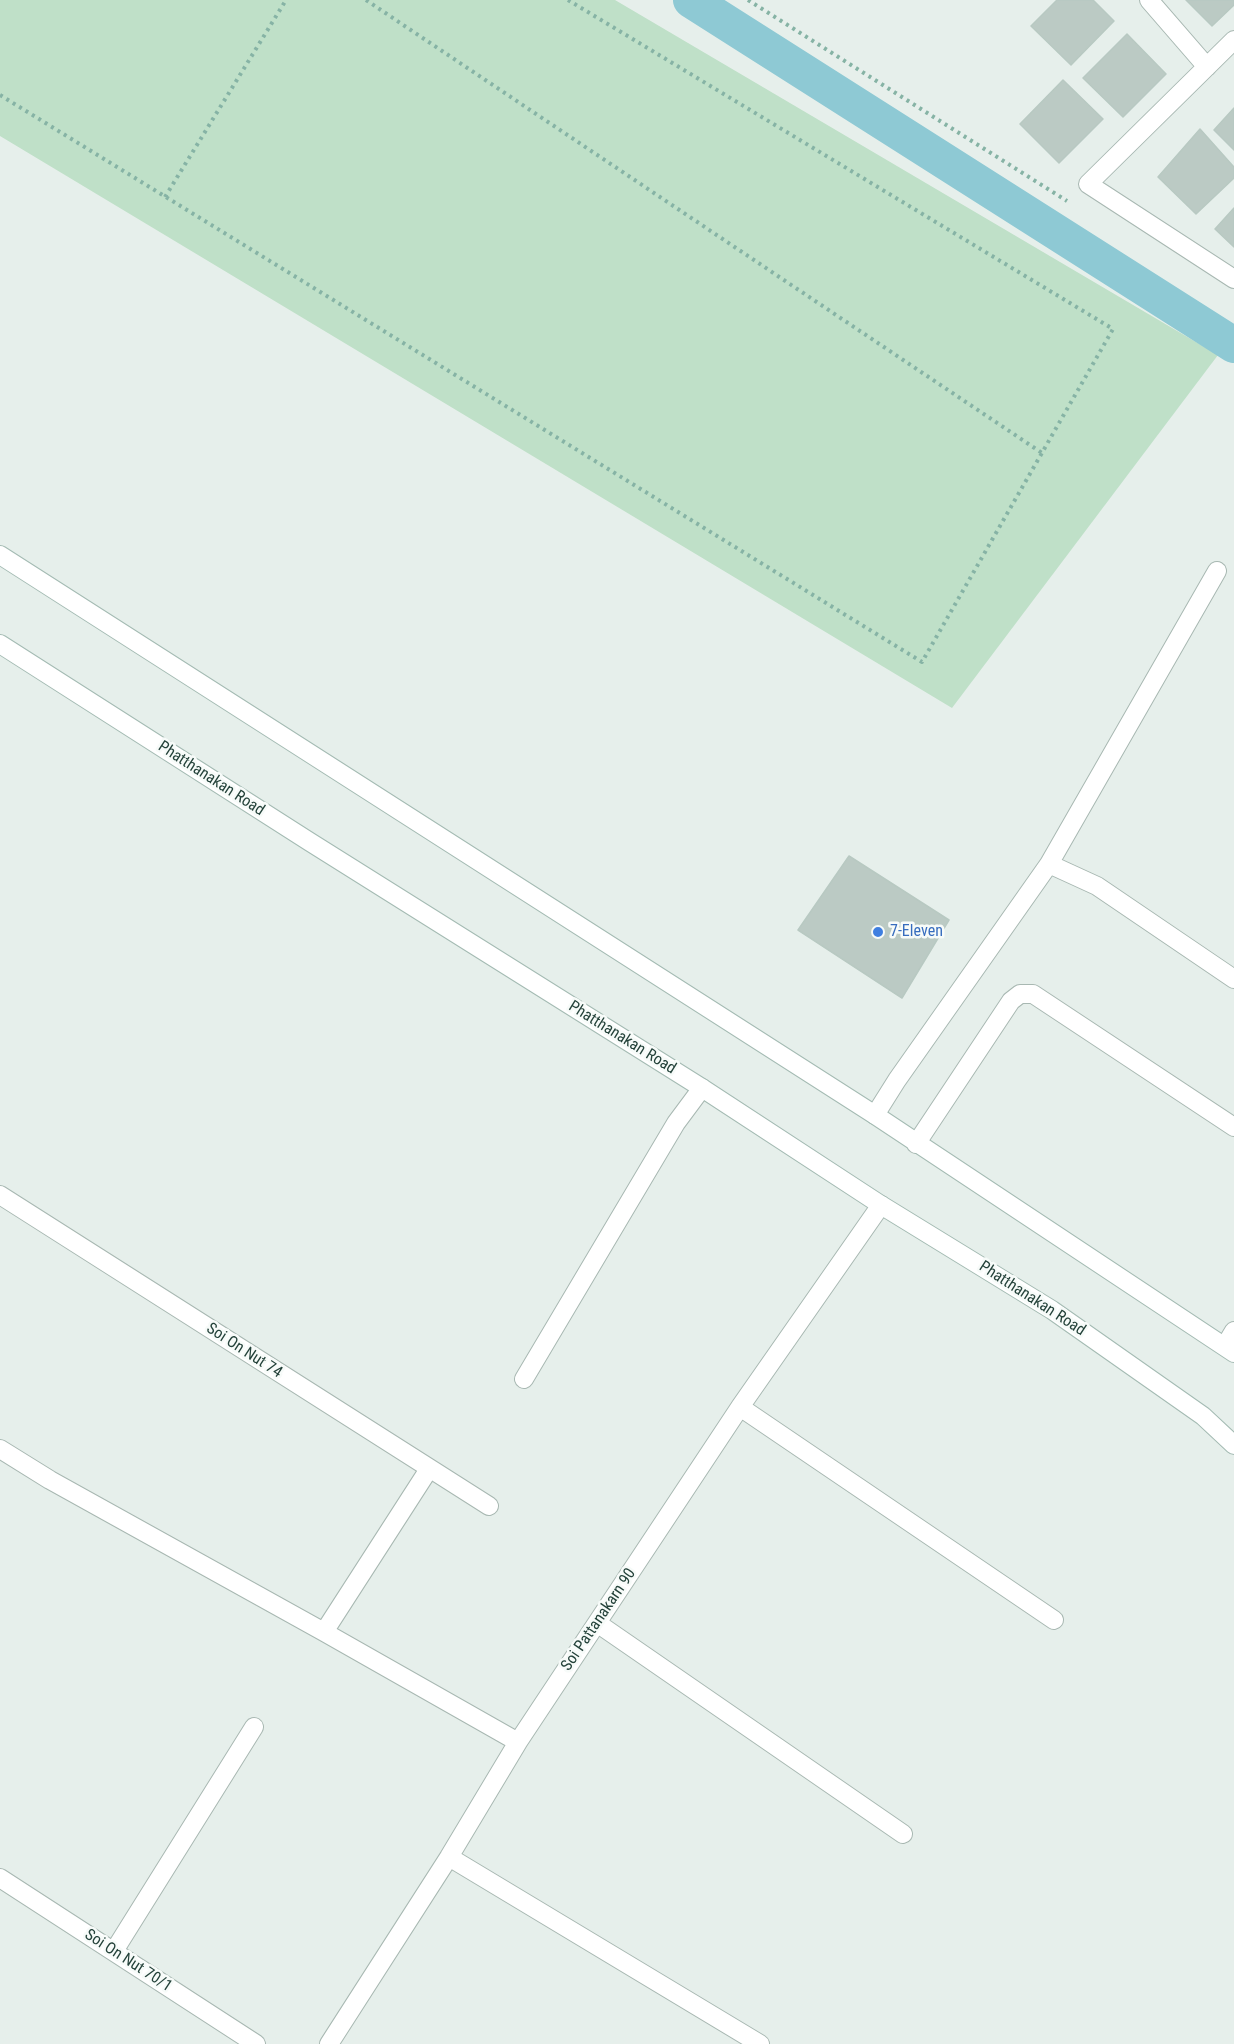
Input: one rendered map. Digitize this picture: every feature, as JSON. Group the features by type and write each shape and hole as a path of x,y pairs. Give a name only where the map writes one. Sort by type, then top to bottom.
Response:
{"street":[{"path":"1149,0 1207,67"},
{"path":"1234,40 1088,184 1234,279"},
{"path":"0,555 875,1115 916,1144 1231,1343"},
{"path":"875,1115 897,1080 1049,864 1217,571"},
{"name":"Phatthanakan Road","path":"0,644 300,836 702,1088 881,1205 1052,1310 1203,1416 1234,1445"},
{"path":"1049,864 1097,885 1234,979"},
{"path":"916,1144 1011,1001 1020,994 1033,994 1234,1127"},
{"path":"524,1379 676,1123 702,1088"},
{"name":"Soi On Nut 74","path":"0,1195 489,1506"},
{"name":"Soi Pattanakarn 90","path":"329,2044 449,1857 518,1742 740,1407 881,1205"},
{"path":"740,1407 1054,1620"},
{"path":"0,1449 50,1480 518,1742"},
{"path":"324,1632 429,1469"},
{"path":"597,1623 903,1834"},
{"path":"114,1951 254,1727"},
{"path":"449,1857 760,2044"},
{"name":"Soi On Nut 70/1","path":"0,1878 256,2044"}],"path":[{"path":"165,197 286,0"},
{"path":"366,0 1042,453"},
{"path":"0,95 922,662 1113,329 568,0"},
{"path":"748,0 1075,206"}],"green space":[{"path":"0,0 615,0 1218,355 952,708 0,136"}],"building":[{"path":"1057,0 1093,0 1114,21 1071,65 1031,26"},
{"path":"1186,0 1234,0 1234,5 1212,26"},
{"path":"1127,34 1166,74 1123,117 1083,78"},
{"path":"1063,80 1103,119 1059,163 1020,124"},
{"path":"1234,108 1234,150 1214,130"},
{"path":"1200,129 1234,167 1234,178 1196,214 1158,177"},
{"path":"1234,208 1234,247 1215,229"},
{"path":"849,856 949,920 902,998 798,930"}],"waterway":[{"path":"691,0 1234,345"}],"place":[{"name":"7-Eleven","path":"878,932"}]}
